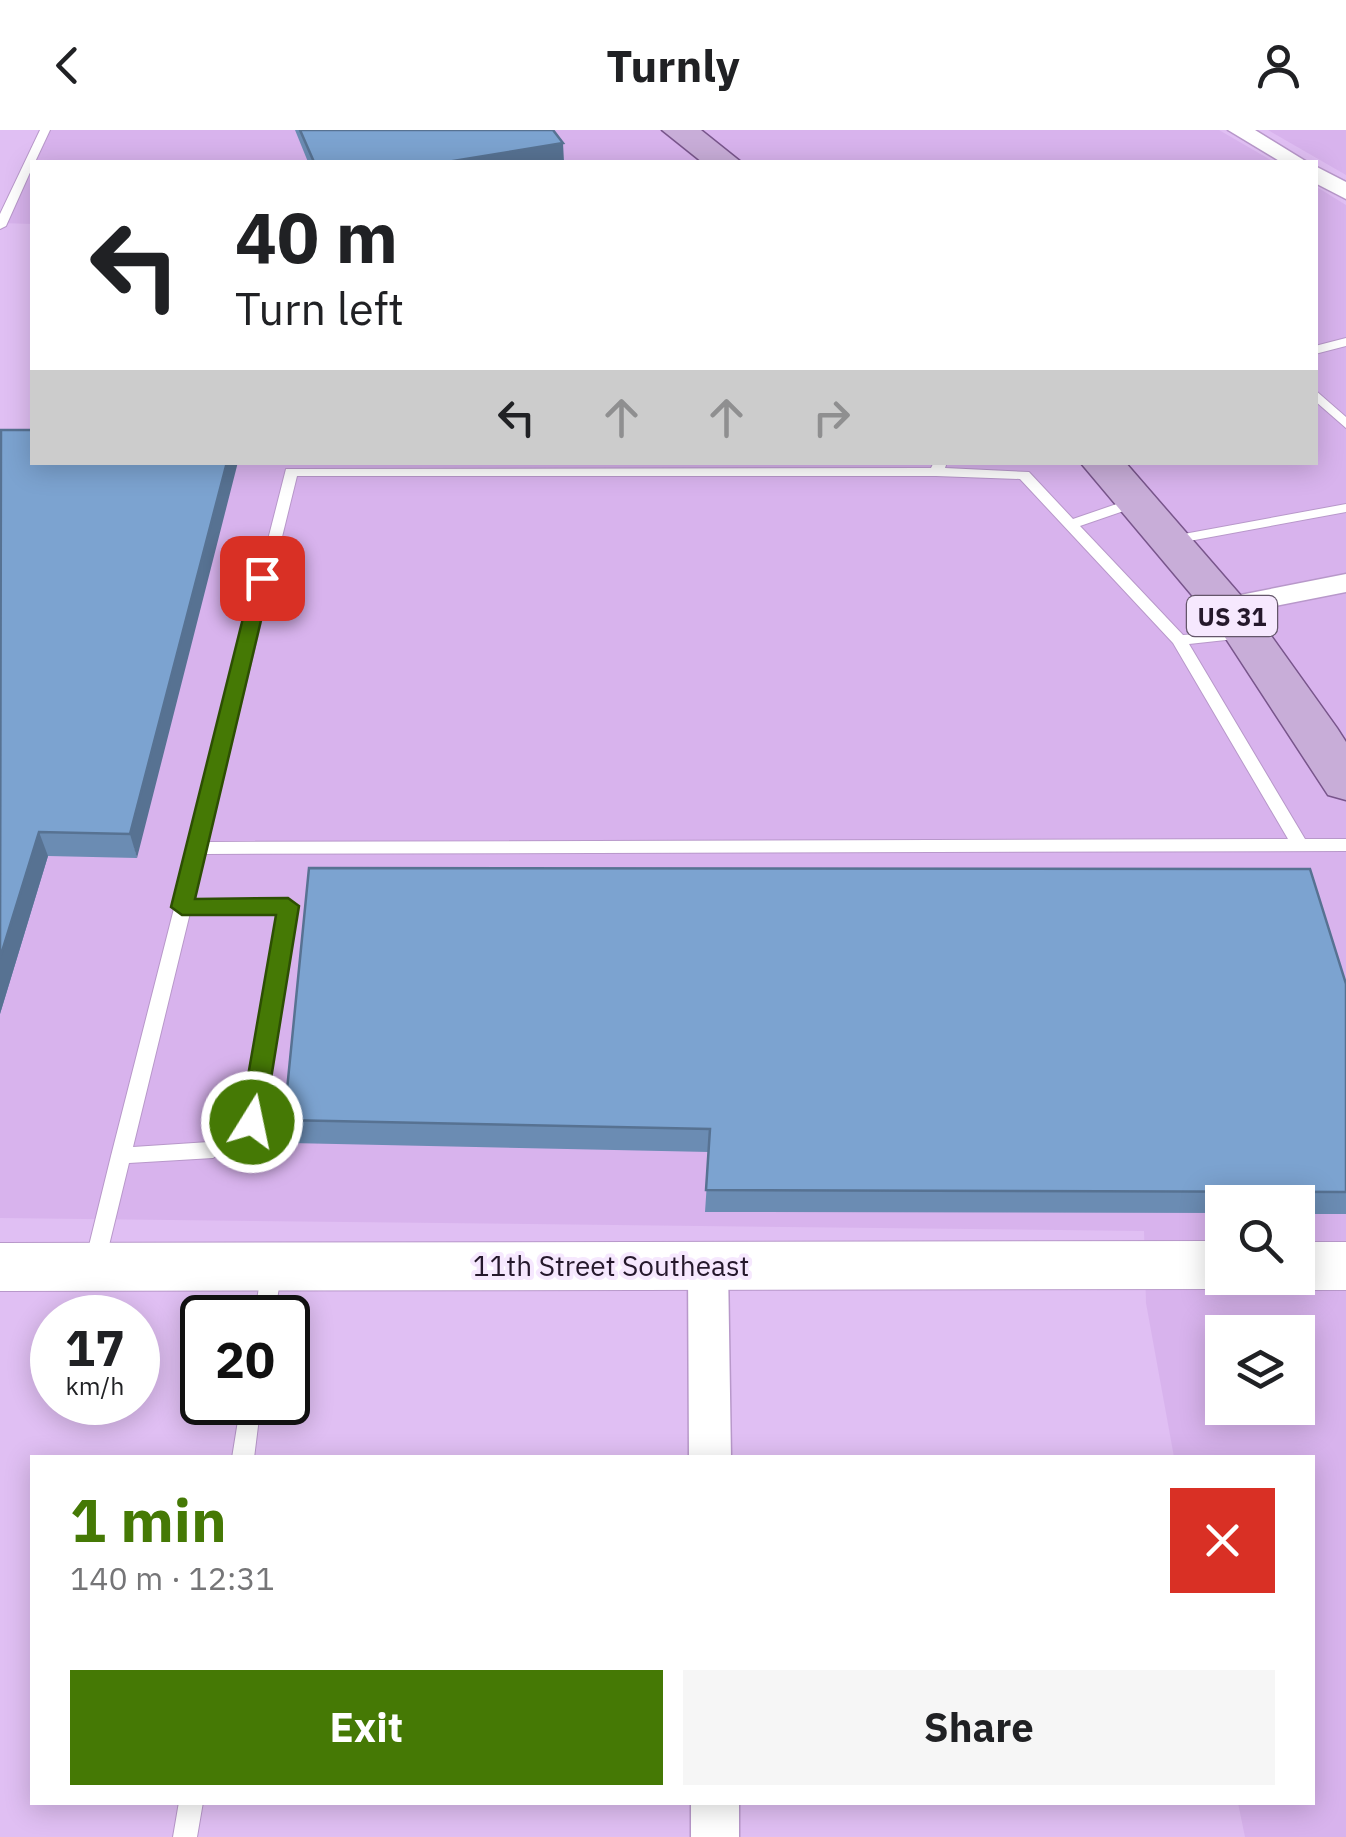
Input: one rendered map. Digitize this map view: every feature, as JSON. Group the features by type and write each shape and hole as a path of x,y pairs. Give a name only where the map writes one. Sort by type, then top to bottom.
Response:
{"main road":[{"path":"680,130 721,160"},
{"name":"US 31","path":"1104,465 1173,540 1234,620 1346,783"}],"street":[{"path":"1240,130 1292,160"},
{"path":"1318,175 1346,192"},
{"path":"1234,620 1346,583"},
{"path":"708,1265 710,1455"},
{"name":"11th Street Southeast","path":"0,1267 94,1267 268,1292 708,1265 1205,1265"},
{"path":"1315,1266 1346,1266"},
{"path":"714,1805 715,1837"}],"lane":[{"path":"31,160 45,130"},
{"path":"0,226 30,162"},
{"path":"1318,349 1346,342"},
{"path":"1318,397 1346,424"},
{"path":"94,1267 292,467 938,467 1024,475 1178,640 1300,845"},
{"path":"1071,526 1139,501"},
{"path":"1173,540 1346,508"},
{"path":"1178,640 1234,620"},
{"path":"196,848 1346,845"},
{"path":"120,1156 213,1150 252,1122 288,906 182,907"},
{"path":"243,1455 248,1425"},
{"path":"185,1837 190,1805"}],"shaded area":[{"path":"45,130 1219,130 1271,160 31,160"},
{"path":"1268,130 1346,130 1346,175"},
{"path":"30,162 30,224 1,223"},
{"path":"1318,188 1346,205 1346,1837 1245,1837 1238,1805 1315,1805 1315,1455 1174,1455 1146,1303 1144,1231 0,1218 0,448 30,461 30,465 1318,465"}],"building":[{"path":"300,130 553,130 563,143 459,160 313,160"},
{"path":"1,430 30,430 30,465 226,465 130,834 39,832 0,958"},
{"path":"309,868 1310,869 1346,984 1346,1192 1315,1192 1315,1185 1205,1185 1205,1192 706,1190 710,1129 284,1120"}],"route":[{"path":"252,1122 288,906 182,907 262,578"}]}
